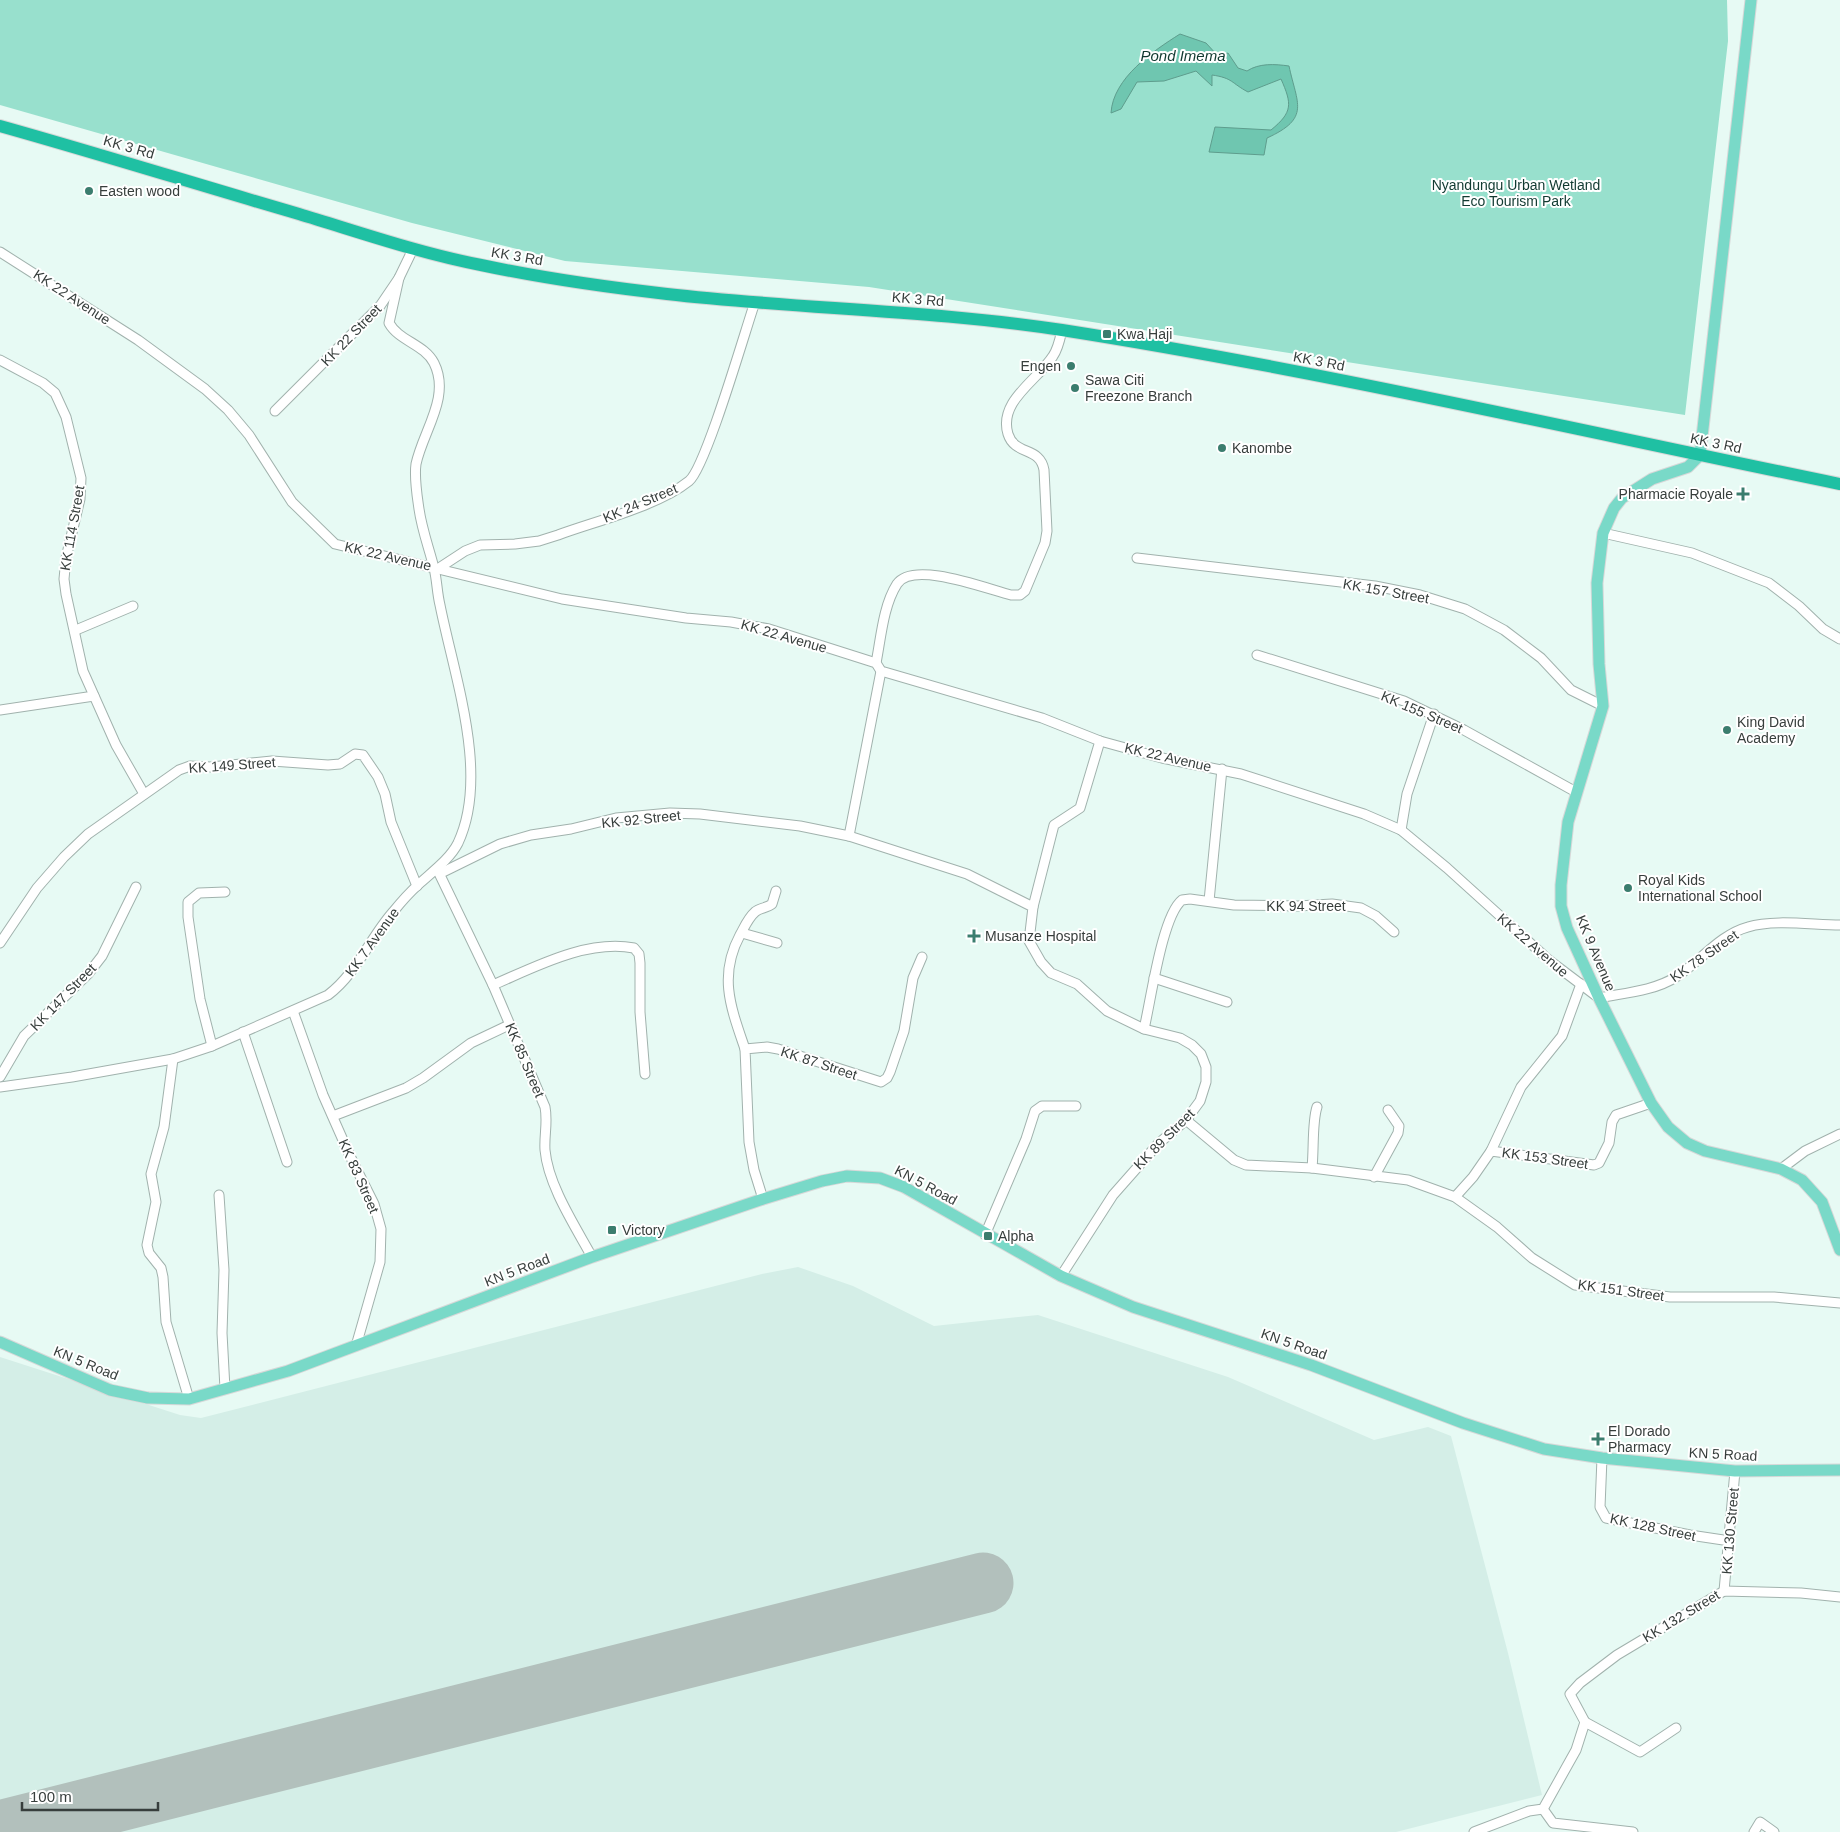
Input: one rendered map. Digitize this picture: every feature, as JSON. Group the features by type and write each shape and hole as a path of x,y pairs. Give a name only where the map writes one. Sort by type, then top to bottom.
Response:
{"highway":[{"name":"KK 3 Rd","path":"0,126 413,248 480,265 587,284 668,294 989,320 1062,330 1423,396 1700,456 1840,484"}],"main road":[{"path":"1700,456 1751,12 1750,0"},
{"name":"KK 9 Avenue","path":"1700,456 1688,467 1652,479 1622,498 1614,508 1603,532 1597,583 1599,664 1603,706 1598,728 1568,822 1560,885 1561,906 1567,928 1599,998 1651,1103 1668,1127 1687,1142 1726,1157 1782,1169 1802,1180 1822,1202 1840,1250"},
{"name":"KN 5 Road","path":"0,1342 110,1390 148,1398 189,1399 288,1371 592,1258 763,1198 847,1176 880,1178 904,1187 985,1235 1061,1276 1133,1307 1311,1365 1506,1437 1544,1449 1602,1458 1735,1471 1840,1470"}],"street":[{"name":"KK 22 Street","path":"275,411 380,306 399,278 413,248"},
{"name":"KK 22 Avenue","path":"0,252 138,340 204,389 228,410 249,435 292,502 335,544 562,599 769,629 876,663"},
{"name":"KK 7 Avenue","path":"0,1087 72,1077 173,1059 212,1046 328,995 341,985 372,938 417,886 438,871 457,845 467,821 471,795 471,770 462,703 440,605 437,568 423,535 416,465 440,394 437,371 433,360 392,329 389,323 399,278"},
{"name":"KK 24 Street","path":"437,568 465,551 480,545 515,544 548,538 671,493 691,480 705,452 755,302"},
{"path":"849,836 881,671 876,663 890,597 898,583 907,576 918,573 945,577 1010,595 1020,595 1025,591 1045,543 1047,531 1044,470 1042,461 1036,454 1014,444 1009,435 1007,424 1010,408 1017,395 1053,356 1062,330"},
{"name":"KK 114 Street","path":"0,360 43,383 55,393 66,417 81,478 80,499 66,558 64,579 76,630 79,657 116,745 144,794"},
{"path":"1603,532 1692,553 1769,582 1799,606 1813,621 1840,638"},
{"name":"KK 157 Street","path":"1138,558 1375,586 1420,595 1465,609 1504,630 1541,658 1571,690 1603,706"},
{"path":"76,630 133,606"},
{"name":"KK 155 Street","path":"1258,655 1404,701 1434,714 1576,792"},
{"name":"KK 22 Avenue","path":"881,671 1042,718 1100,741 1162,758 1222,769 1364,814 1400,830 1447,868 1550,960 1599,998"},
{"path":"0,710 94,696"},
{"path":"1400,830 1407,794 1434,714"},
{"path":"1033,907 1054,825 1080,808 1100,741"},
{"name":"KK 149 Street","path":"0,943 49,872 88,834 168,776 190,766 210,767 272,762 328,765 340,764 360,754 378,777 385,794 391,822 417,886"},
{"path":"1209,901 1222,769"},
{"name":"KK 92 Street","path":"438,871 500,844 514,840 616,818 670,813 700,814 800,826 849,836 967,874 1033,907"},
{"name":"KK 85 Street","path":"438,871 493,985 545,1107 548,1121 545,1149 551,1171 562,1203 592,1258"},
{"name":"KK 147 Street","path":"0,1077 24,1036 88,974 102,956 136,888"},
{"path":"212,1046 200,999 188,918 188,902 199,893 225,892"},
{"path":"763,1198 754,1170 749,1142 745,1049 734,1015 727,981 730,958 742,933 756,910 772,904 776,892"},
{"name":"KK 94 Street","path":"1144,1029 1154,978 1177,904 1182,900 1190,899 1252,906 1332,904 1361,908 1376,916 1394,932"},
{"name":"KK 89 Street","path":"1033,907 1029,941 1032,950 1051,973 1077,984 1108,1011 1144,1029 1180,1038 1192,1045 1201,1054 1206,1067 1206,1082 1200,1101 1186,1120 1158,1144 1112,1195 1061,1276"},
{"name":"KK 78 Street","path":"1599,998 1663,984 1677,976 1719,942 1749,926 1765,924 1840,925"},
{"path":"742,933 778,943"},
{"path":"493,985 560,957 592,949 624,946 634,948 640,963 640,1012 645,1074"},
{"name":"KK 87 Street","path":"745,1049 767,1047 778,1049 881,1082 887,1078 890,1072 901,1039 912,985 922,957"},
{"path":"1154,978 1227,1002"},
{"name":"KK 153 Street","path":"1456,1196 1491,1151 1521,1087 1562,1036 1581,984"},
{"name":"KK 83 Street","path":"293,1011 333,1116 374,1204 381,1229 380,1262 356,1346"},
{"path":"333,1116 406,1088 423,1078 463,1048 510,1025"},
{"path":"243,1032 286,1162"},
{"path":"173,1059 164,1127 151,1174 156,1202 147,1245 149,1253 161,1268 166,1322 189,1399"},
{"name":"KK 153 Street","path":"1491,1151 1594,1165 1599,1163 1606,1150 1612,1122 1616,1115 1651,1103"},
{"path":"985,1235 1026,1139 1035,1111 1042,1106 1076,1106"},
{"path":"1312,1168 1315,1144 1314,1115 1317,1107"},
{"path":"1374,1177 1398,1133 1399,1126 1388,1110"},
{"name":"KK 151 Street","path":"1186,1120 1234,1160 1246,1165 1312,1168 1408,1180 1456,1196 1532,1258 1575,1285 1670,1297 1774,1297 1840,1303"},
{"path":"1782,1169 1805,1151 1840,1134"},
{"path":"219,1195 224,1270 222,1333 225,1389"},
{"name":"KK 128 Street","path":"1602,1458 1600,1507 1606,1518 1730,1541"},
{"name":"KK 130 Street","path":"1724,1591 1735,1471"},
{"name":"KK 132 Street","path":"1585,1722 1570,1694 1617,1655 1724,1591 1801,1593 1840,1597"},
{"path":"1543,1809 1576,1750 1585,1722 1640,1752 1676,1728"},
{"path":"1474,1832 1529,1811 1543,1809"},
{"path":"1543,1809 1553,1823 1633,1832"},
{"path":"1754,1832 1760,1822 1774,1832"}],"shaded area":[{"path":"798,1267 853,1286 934,1326 1038,1315 1228,1377 1374,1440 1428,1427 1451,1436 1508,1653 1542,1795 1396,1832 0,1832 0,1357 180,1415 201,1418 762,1274"}],"green space":[{"name":"Nyandungu Urban Wetland Eco Tourism Park","path":"0,0 1727,0 1728,41 1685,415 869,287 565,261 412,223 0,105"}],"water":[{"name":"Pond Imema","path":"1180,34 1206,43 1218,56 1228,53 1238,68 1247,71 1262,65 1289,66 1298,109 1290,124 1267,138 1264,155 1209,152 1215,127 1271,130 1278,124 1287,113 1288,107 1287,95 1281,79 1248,92 1228,79 1219,76 1212,75 1212,86 1196,71 1164,81 1137,82 1121,109 1111,113 1113,100 1127,77 1147,57"}],"runway":[{"path":"0,1831 983,1583"}],"place":[{"name":"Easten wood","path":"89,191"},
{"name":"Kwa Haji","path":"1107,334"},
{"name":"Engen","path":"1071,366"},
{"name":"Sawa Citi Freezone Branch","path":"1075,388"},
{"name":"Kanombe","path":"1222,448"},
{"name":"Pharmacie Royale","path":"1743,494"},
{"name":"King David Academy","path":"1727,730"},
{"name":"Royal Kids International School","path":"1628,888"},
{"name":"Musanze Hospital","path":"974,936"},
{"name":"Victory","path":"612,1230"},
{"name":"Alpha","path":"988,1236"},
{"name":"El Dorado Pharmacy","path":"1598,1439"}]}
